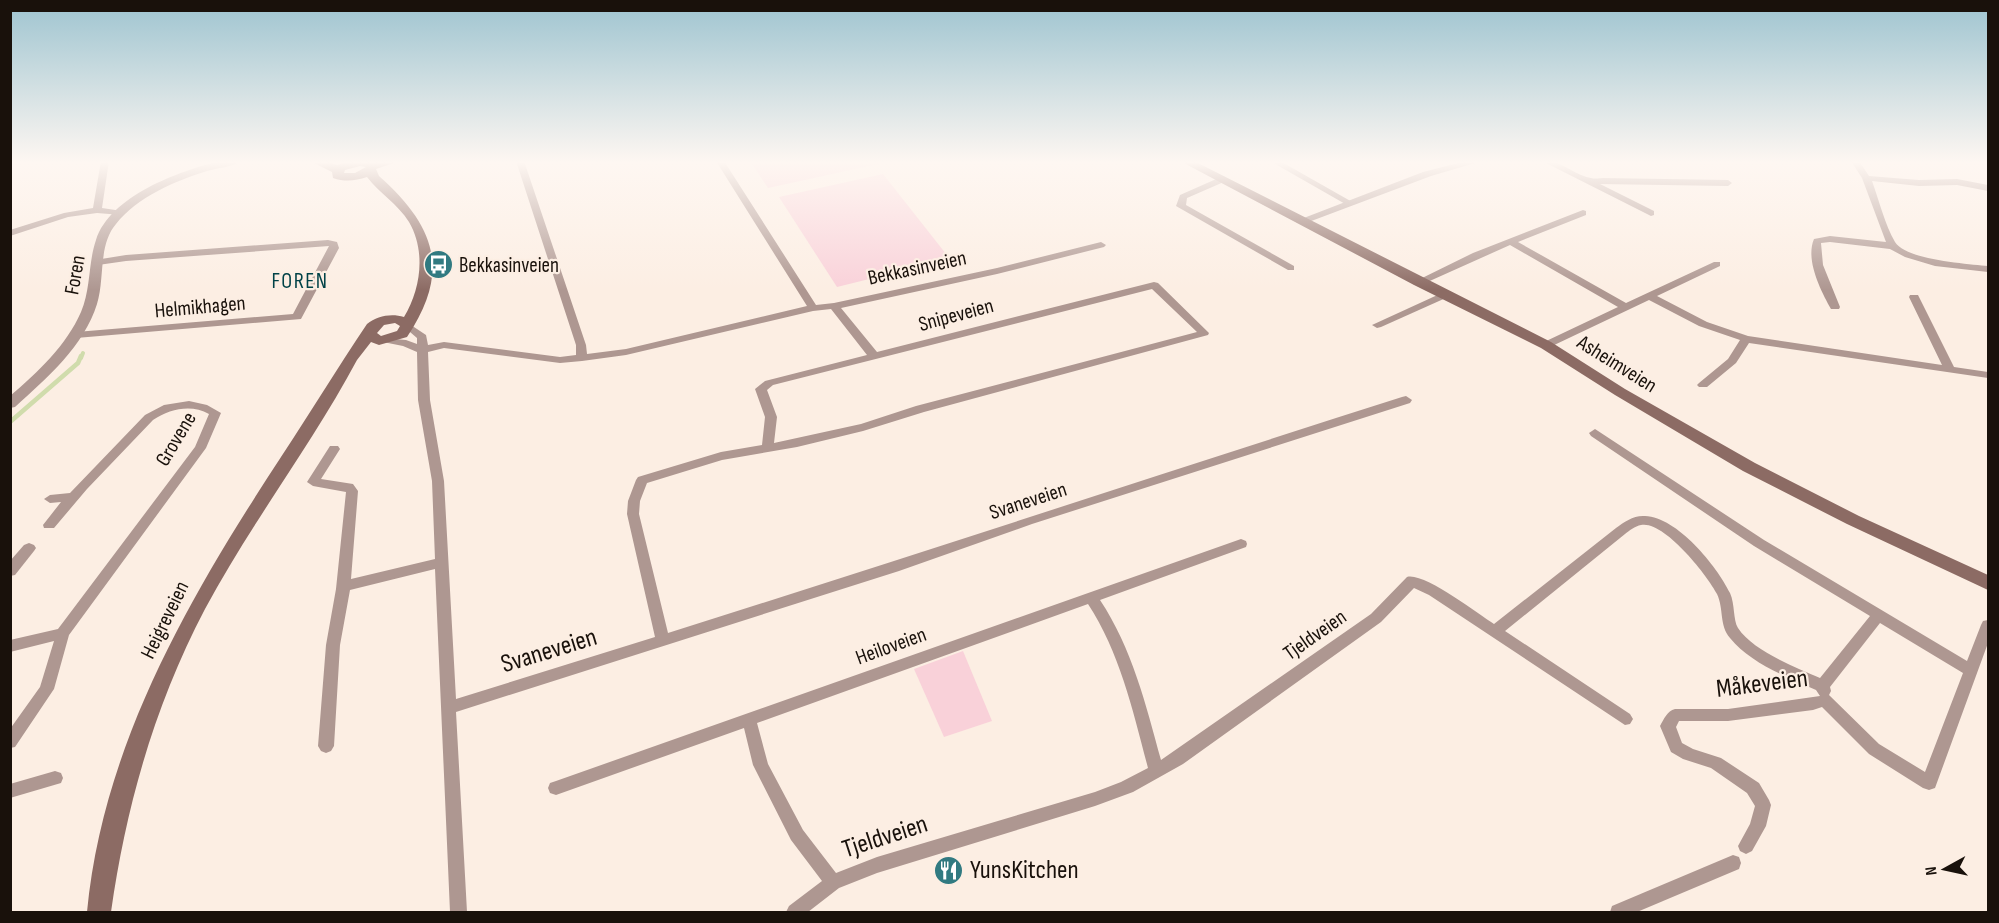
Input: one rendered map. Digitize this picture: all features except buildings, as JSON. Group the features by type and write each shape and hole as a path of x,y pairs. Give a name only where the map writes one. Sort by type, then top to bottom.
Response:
{"main road":[{"name":"Heigreveien","path":"341,377 386,340 402,334 422,298 427,259 421,235 406,210 400,204"},
{"name":"Asheimveien","path":"1270,204 1444,295 1546,345 1620,392 1749,467 1853,520 1989,583"},
{"name":"Heigreveien","path":"99,912 119,809 132,765 150,711 181,638 219,568 372,327 405,307 422,289"},
{"path":"386,320 397,319 408,324"},
{"path":"369,335 374,340 386,340"}],"street":[{"path":"97,210 98,204"},
{"name":"Foren","path":"10,404 43,375 76,335 88,312 104,233 119,213 134,204"},
{"path":"534,204 581,345 582,358"},
{"path":"747,204 813,308"},
{"path":"1181,204 1181,206 1291,268"},
{"path":"1302,221 1347,204"},
{"path":"1633,204 1651,213"},
{"path":"1876,204 1892,246"},
{"path":"10,233 67,214 97,210 119,213"},
{"path":"1419,282 1476,255 1582,213"},
{"path":"1835,307 1822,277 1815,247 1817,241 1830,239 1892,246 1908,255 1935,263 1989,269"},
{"path":"1512,242 1624,307"},
{"name":"Helmikhagen","path":"76,335 297,317 334,249 333,244 328,243 98,262"},
{"name":"Bekkasinveien","path":"421,350 444,345 560,360 626,352 813,308 834,306 997,271 1101,244"},
{"path":"1546,345 1718,264"},
{"name":"Snipeveien","path":"1154,285 1204,333 920,409 863,427 768,448 771,417 761,389 764,385 874,356 1154,285"},
{"path":"1377,325 1444,295"},
{"path":"1650,297 1703,324 1746,339 1989,375"},
{"path":"1914,297 1950,369"},
{"path":"834,306 874,356"},
{"path":"408,324 422,337 424,400 438,481 458,912"},
{"path":"1703,385 1732,361 1746,339"},
{"path":"386,340 406,343 421,350"},
{"name":"Svaneveien","path":"448,708 1406,399"},
{"name":"Grovene","path":"10,742 47,689 63,633 200,448 215,413 208,407 194,405 163,409 146,420 72,497 49,525"},
{"path":"1596,433 1759,543 1970,670"},
{"path":"663,640 633,514 634,501 642,480 721,456 768,448"},
{"path":"326,746 333,645 343,586 352,491 349,487 313,482 334,449"},
{"path":"50,499 72,497"},
{"path":"1494,632 1564,574 1629,525 1643,520 1655,521 1671,531 1695,554 1723,592 1727,603 1727,620 1734,633 1746,645 1824,693 1878,616"},
{"name":"Heiloveien","path":"556,788 1241,544"},
{"path":"10,571 29,548"},
{"path":"343,586 442,562"},
{"name":"Tjeldveien","path":"795,912 833,882 877,864 1095,799 1127,787 1178,759 1376,618 1412,581 1434,591 1625,719"},
{"path":"1091,597 1102,612 1133,687 1156,770"},
{"name":"Måkeveien","path":"1746,846 1758,826 1763,806 1753,788 1716,763 1688,754 1676,747 1668,726 1675,715 1728,715 1813,704 1824,693 1874,749 1929,783 1970,670 1989,626"},
{"path":"10,646 63,633"},
{"name":"Tjeldveien","path":"749,719 761,765 797,835 833,882"},
{"path":"10,791 55,778"},
{"path":"1618,912 1733,863"}],"shaded area":[{"path":"784,204 907,204 950,259 837,287"},
{"path":"963,651 992,721 944,737 914,669"}],"waterway":[{"path":"81,358 83,353"},
{"path":"10,422 78,363 81,356"}],"place":[{"name":"Bekkasinveien","path":"438,265"},
{"name":"YunsKitchen","path":"949,870"}],"district":[{"name":"FOREN","path":"300,281"}]}
